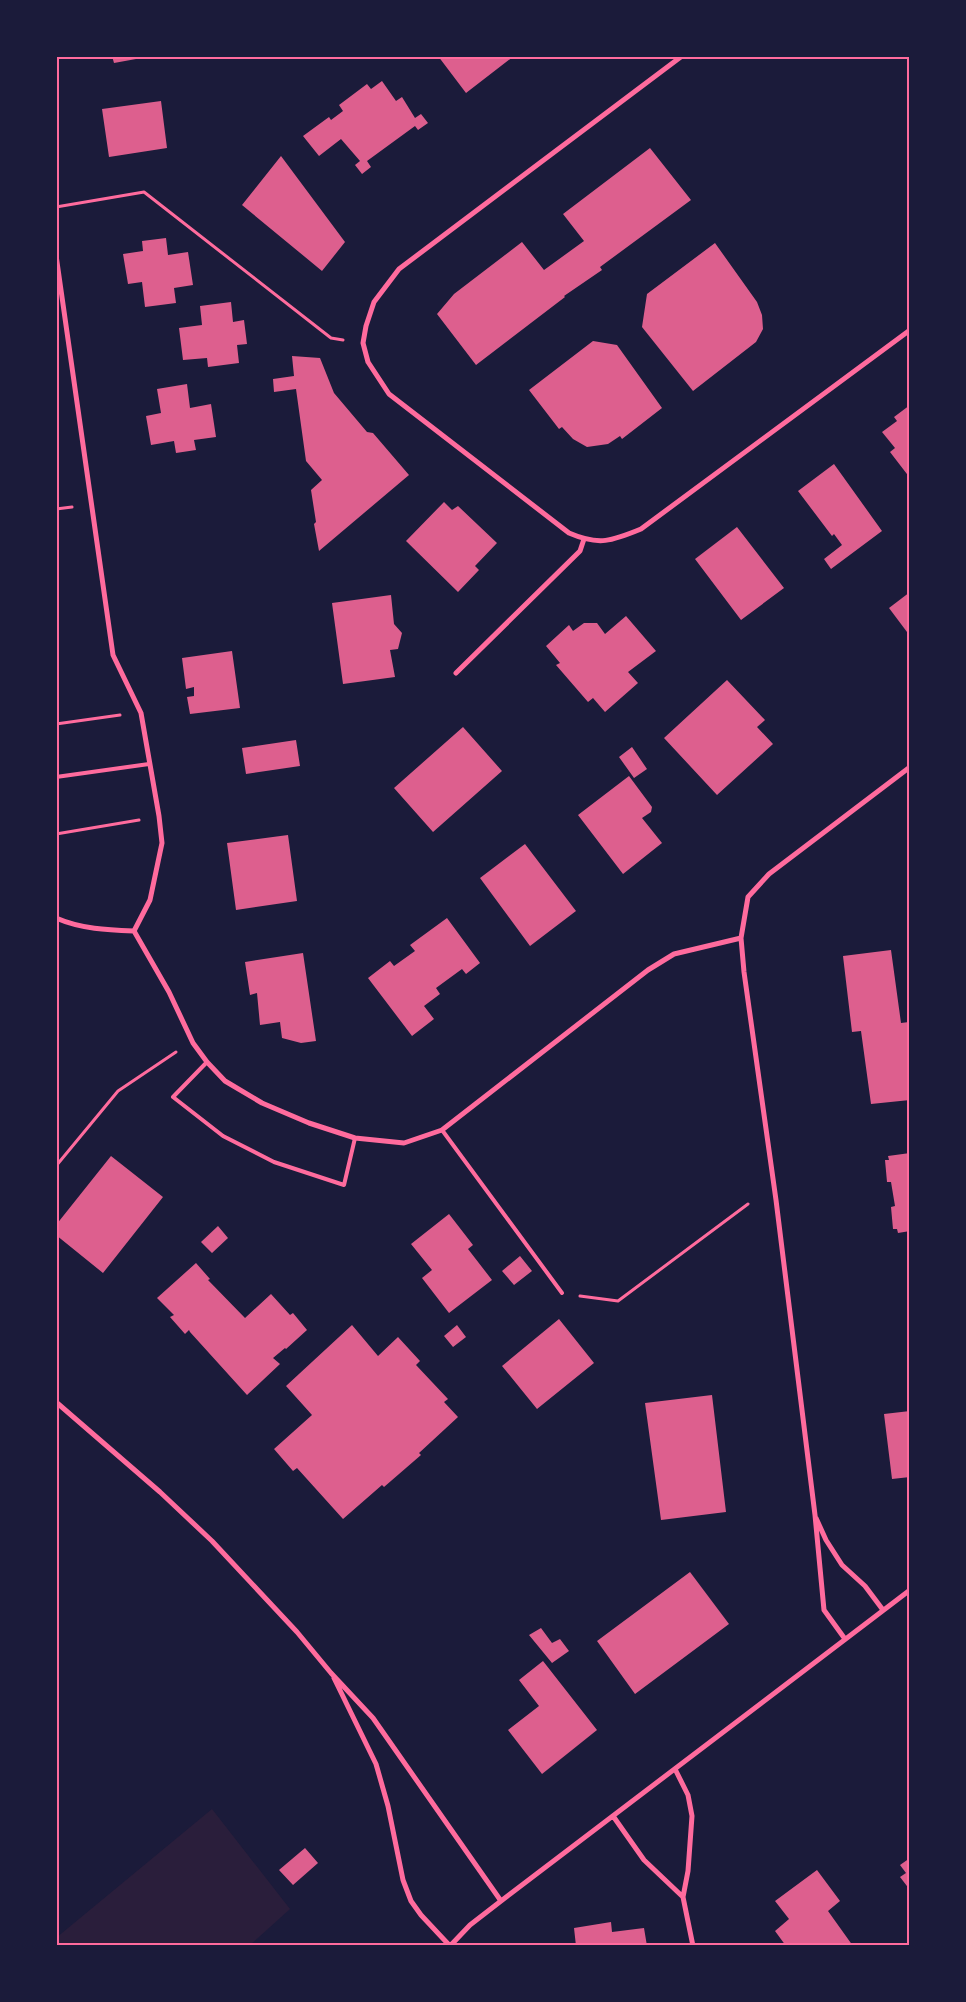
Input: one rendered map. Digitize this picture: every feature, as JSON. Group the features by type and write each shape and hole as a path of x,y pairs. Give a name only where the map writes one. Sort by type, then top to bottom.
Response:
{"street":[{"path":"682,56 398,269 374,302 366,326 364,343 368,362 389,394 569,532 584,539 600,542 616,539 641,529 910,330"},
{"path":"56,254 113,655 141,713 159,816 162,843 152,891 150,900 134,931"},
{"path":"456,673 580,551 584,539"},
{"path":"845,1639 824,1610 815,1515 741,938 748,897 769,874 910,767"},
{"path":"56,918 96,929 134,931"},
{"path":"134,931 169,992 193,1043 207,1062 225,1081 262,1104 309,1123 355,1138 404,1143 442,1130 648,970 674,954 741,938"},
{"path":"56,1402 160,1492 212,1541 297,1632 331,1673 373,1718 501,1901"},
{"path":"815,1515 826,1540 842,1565 865,1586 882,1610"},
{"path":"331,1673 376,1764 388,1806 403,1880 412,1901 421,1915 450,1946 470,1925 501,1901 910,1590"},
{"path":"675,1770 688,1795 692,1816 688,1871 683,1897 693,1946"},
{"path":"613,1816 644,1860 683,1897"}],"lane":[{"path":"56,778 149,764"},
{"path":"207,1062 172,1097 223,1136 274,1162 344,1185 355,1138"},
{"path":"442,1130 562,1294"}],"path":[{"path":"56,207 144,192 331,338 364,343"},
{"path":"56,724 141,713"},
{"path":"56,834 159,816"},
{"path":"56,1166 118,1092 176,1052"},
{"path":"562,1294 618,1301 748,1204"}],"shaded area":[{"path":"212,1809 290,1909 249,1946 56,1946 56,1938"}],"building":[{"path":"112,56 146,56 147,57 114,63"},
{"path":"438,56 514,56 466,93"},
{"path":"382,81 396,101 402,97 415,118 421,114 428,123 418,130 415,126 367,161 371,167 362,174 355,165 360,161 341,139 319,156 303,136 329,117 331,120 343,111 339,105 367,84 371,89"},
{"path":"161,101 167,148 109,157 102,109"},
{"path":"650,148 691,200 600,267 602,270 564,296 476,365 437,314 454,294 522,242 544,270 584,241 563,214"},
{"path":"281,156 345,242 322,271 242,205"},
{"path":"166,238 168,255 188,252 193,285 174,288 176,303 145,307 142,282 128,284 123,254 143,251 142,241"},
{"path":"715,243 757,302 762,315 763,329 756,342 693,391 642,327 647,294"},
{"path":"231,302 233,322 244,320 247,344 237,345 239,363 208,367 207,358 183,360 179,328 202,325 200,306"},
{"path":"593,341 617,345 662,408 622,439 620,436 608,444 587,447 573,439 562,427 559,429 529,390"},
{"path":"292,356 320,358 334,393 367,432 373,433 409,475 319,551 311,490 322,480 306,461 296,389 274,392 273,379 294,376"},
{"path":"187,384 190,408 211,404 216,437 194,440 196,450 176,453 174,441 151,445 146,416 161,413 157,389"},
{"path":"910,405 910,478 890,452 895,448 882,432 897,421 894,417"},
{"path":"834,464 882,531 831,569 824,559 842,545 834,534 832,536 798,491"},
{"path":"444,502 452,510 458,506 497,543 475,566 479,570 458,592 406,541"},
{"path":"737,527 784,588 741,620 695,559"},
{"path":"910,592 910,636 889,608"},
{"path":"391,595 394,624 402,633 398,649 390,650 395,677 343,684 332,603"},
{"path":"626,616 656,651 628,672 638,683 605,712 593,698 588,702 556,665 560,663 546,646 569,625 573,631 584,623 597,623 605,634"},
{"path":"232,651 240,708 190,714 187,697 194,696 194,687 186,689 182,658"},
{"path":"727,680 765,720 757,727 773,744 717,795 664,738"},
{"path":"463,727 502,771 433,832 394,788"},
{"path":"296,740 300,766 246,774 242,748"},
{"path":"632,747 647,769 634,778 619,757"},
{"path":"629,776 652,807 651,812 642,818 662,843 623,874 578,815"},
{"path":"288,835 297,901 236,910 227,843"},
{"path":"525,844 576,911 530,946 480,878"},
{"path":"447,918 480,963 466,974 462,969 436,988 440,994 424,1006 434,1019 412,1036 368,978 390,961 394,966 415,951 410,945"},
{"path":"891,950 901,1023 909,1022 910,1026 910,1100 871,1104 861,1031 852,1032 843,956"},
{"path":"303,953 316,1041 301,1043 282,1038 280,1022 260,1025 257,993 250,995 245,962"},
{"path":"910,1153 910,1231 898,1233 897,1229 893,1229 891,1207 895,1206 891,1182 887,1182 885,1160 889,1160 888,1156"},
{"path":"111,1156 163,1197 103,1273 56,1235 56,1225"},
{"path":"449,1214 473,1245 468,1249 492,1280 449,1313 422,1278 432,1270 411,1244"},
{"path":"218,1226 228,1238 212,1253 201,1242"},
{"path":"520,1256 532,1271 514,1285 502,1271"},
{"path":"196,1263 210,1279 208,1280 245,1318 271,1294 290,1315 293,1313 307,1330 273,1358 280,1364 247,1395 189,1330 185,1334 170,1317 174,1315 157,1298"},
{"path":"559,1319 594,1363 537,1409 502,1366"},
{"path":"352,1325 378,1356 398,1337 420,1361 416,1365 448,1399 444,1402 458,1417 419,1453 421,1455 384,1487 382,1485 343,1519 297,1468 293,1471 274,1449 312,1415 286,1386"},
{"path":"457,1325 466,1337 453,1347 444,1336"},
{"path":"712,1395 726,1512 661,1520 645,1403"},
{"path":"910,1411 910,1477 892,1479 884,1414"},
{"path":"690,1572 729,1624 635,1694 597,1641"},
{"path":"541,1628 552,1643 560,1639 569,1651 552,1663 529,1635"},
{"path":"543,1661 597,1730 542,1774 508,1730 539,1706 519,1680"},
{"path":"305,1848 318,1863 293,1885 279,1870"},
{"path":"910,1858 910,1890 900,1877 906,1873 900,1865"},
{"path":"817,1870 840,1901 828,1911 853,1946 786,1946 775,1931 789,1919 775,1901"},
{"path":"611,1922 612,1932 644,1928 647,1946 576,1946 574,1928"}]}
